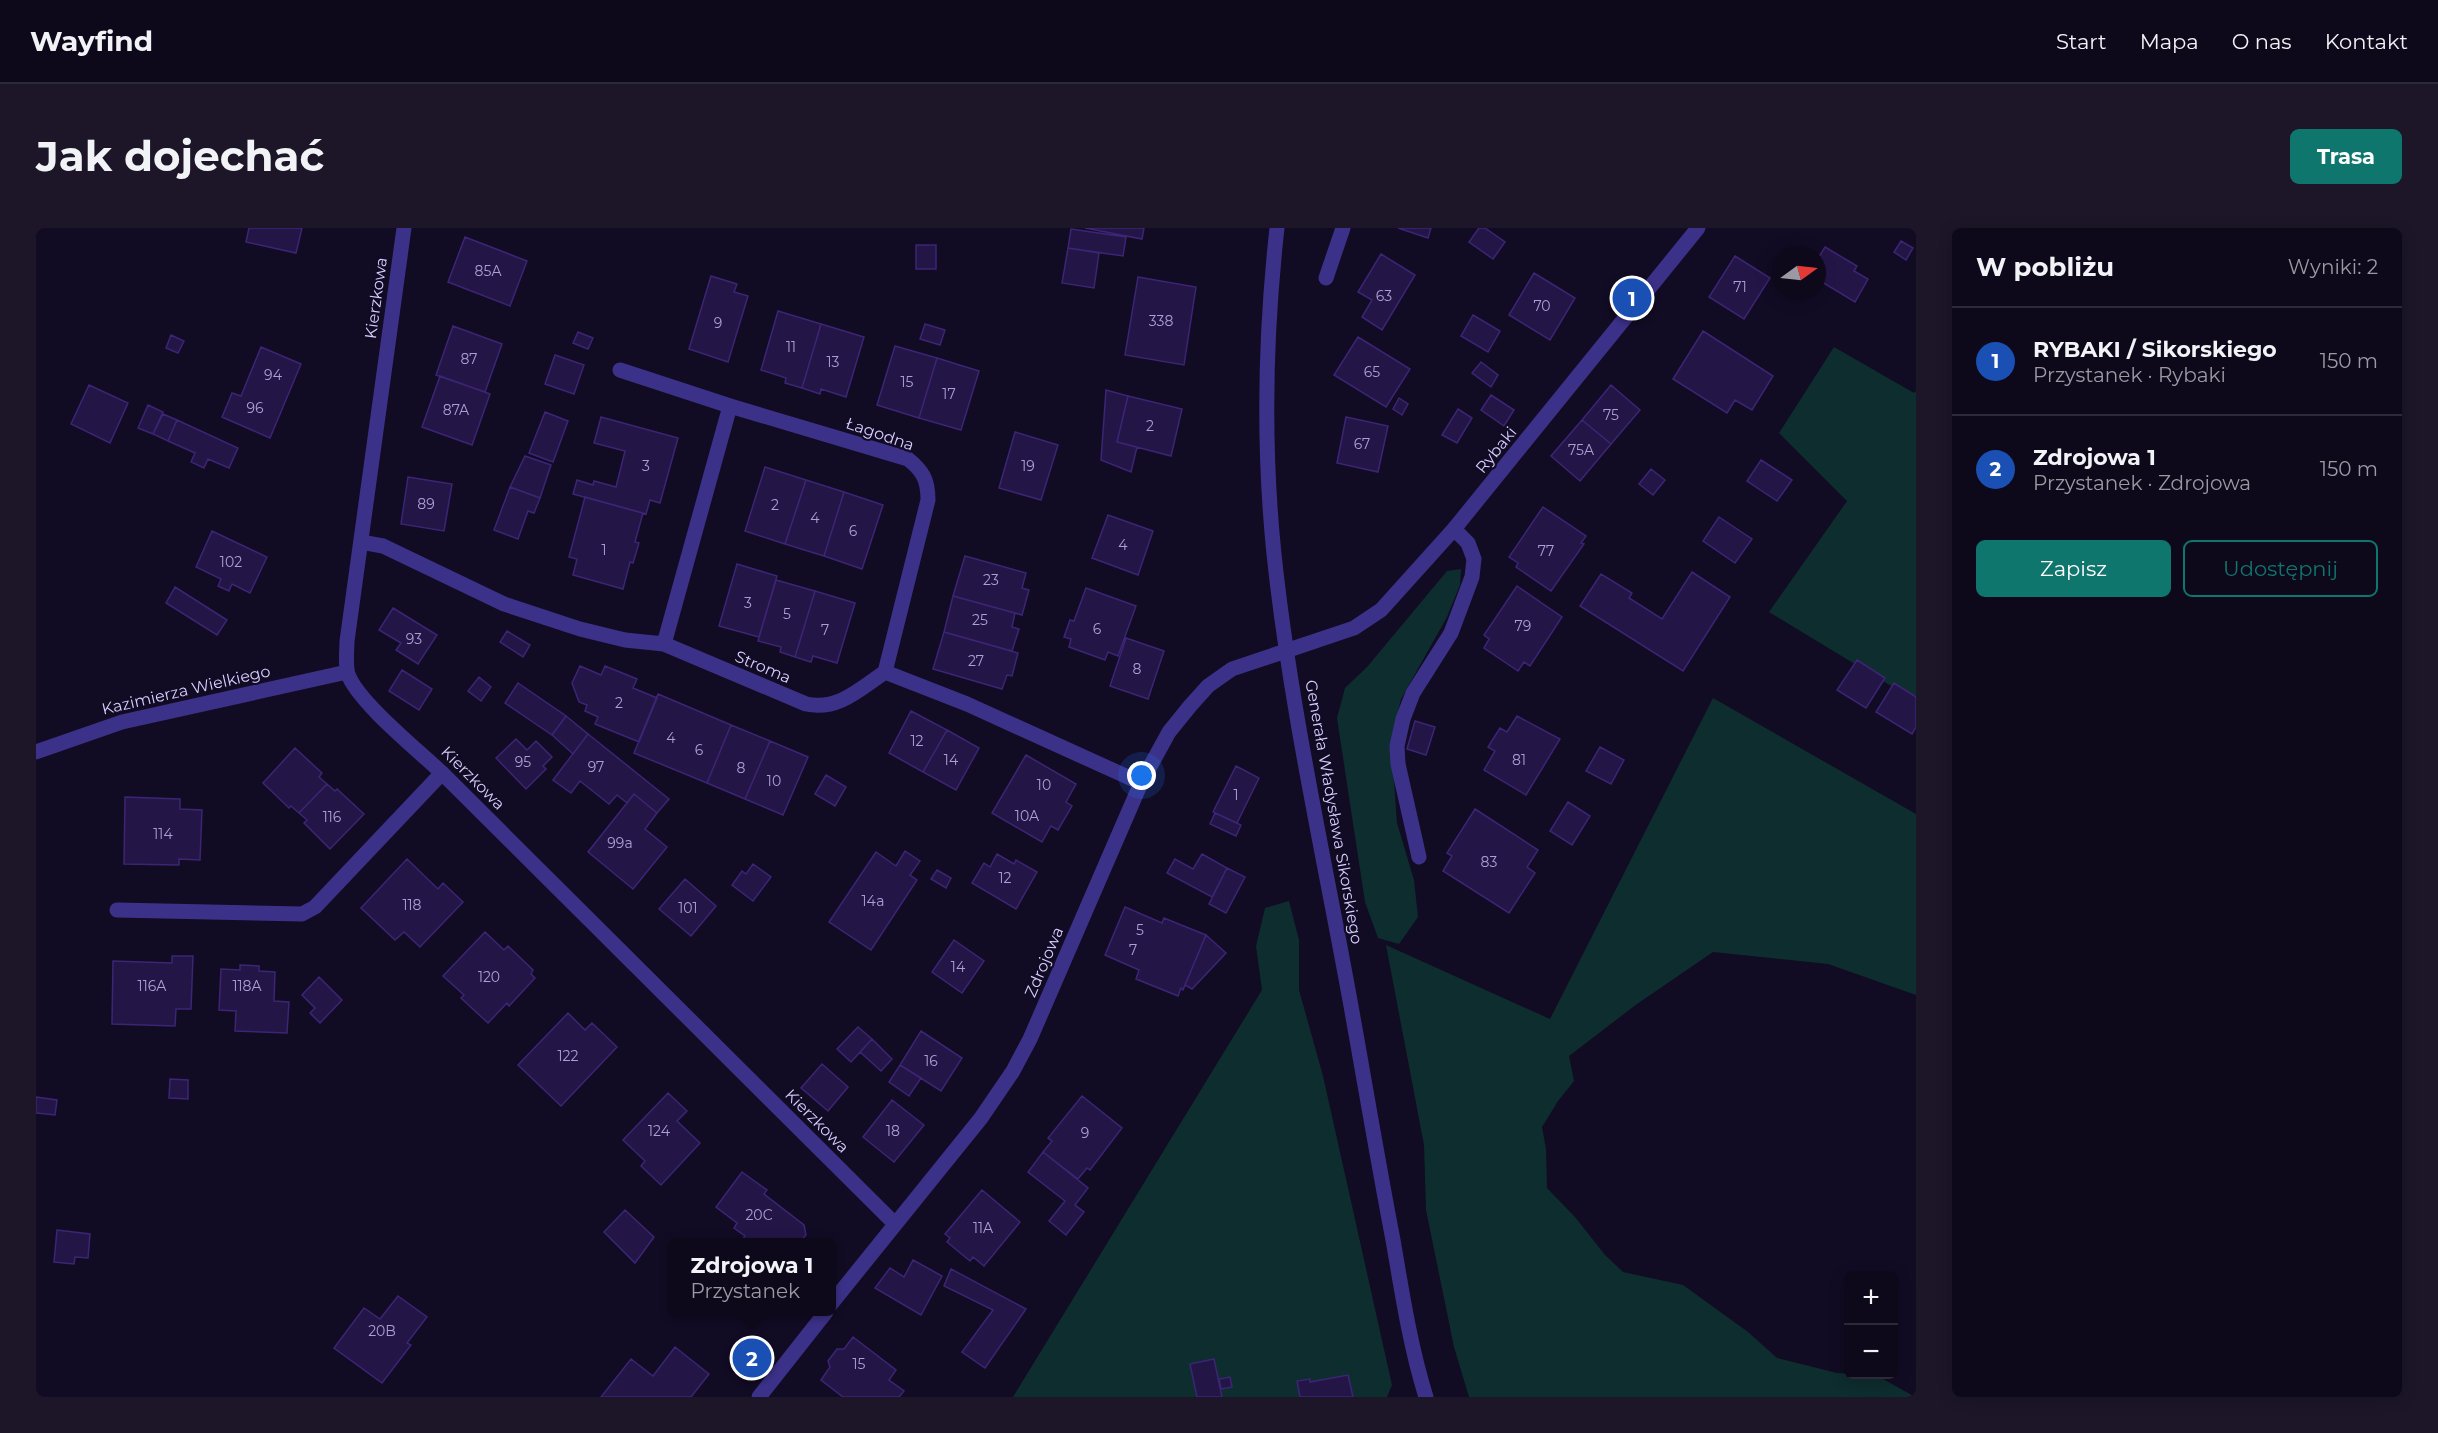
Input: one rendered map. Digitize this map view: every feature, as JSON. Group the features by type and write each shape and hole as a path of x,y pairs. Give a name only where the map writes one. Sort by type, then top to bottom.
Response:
{"street":[{"name":"Kierzkowa","path":"404,228 347,641 347,672 367,701 894,1223"},
{"name":"Generała Władysława Sikorskiego","path":"1277,228 1270,291 1268,347 1269,483 1274,555 1287,651 1405,1305 1426,1397"},
{"path":"1326,278 1343,228"},
{"name":"Rybaki","path":"1287,651 1354,628 1381,610 1454,529 1698,228"},
{"name":"Łagodna","path":"620,370 730,406 908,459 922,471 928,485 927,500 885,672"},
{"path":"664,644 730,406"},
{"path":"1419,858 1398,764 1397,746 1403,719 1413,693 1451,633 1472,577 1474,559 1468,543 1454,529"},
{"name":"Stroma","path":"361,542 383,546 504,604 541,617 625,640 664,644 790,698 816,706 828,706 842,700 885,672"},
{"name":"Zdrojowa","path":"836,1298 981,1118 1013,1071 1030,1039 1122,824 1169,732 1208,686 1232,669 1287,651"},
{"name":"Kazimierza Wielkiego","path":"36,752 122,722 347,672"},
{"path":"885,672 967,704 1142,783"},
{"path":"117,910 302,914 315,907 442,773"},
{"path":"759,1397 822,1316"}],"green space":[{"path":"1834,347 1914,393 1916,391 1916,701 1769,612 1847,501 1779,433"},
{"path":"1461,569 1460,585 1447,617 1401,699 1391,740 1397,823 1414,880 1418,917 1399,944 1378,938 1365,902 1337,718 1345,688 1367,667 1447,571"},
{"path":"1713,698 1916,814 1916,995 1828,964 1713,952 1637,1004 1569,1056 1574,1081 1542,1127 1546,1149 1547,1188 1575,1217 1605,1255 1623,1272 1683,1285 1748,1332 1777,1358 1844,1373 1844,1379 1883,1379 1915,1397 1469,1397 1454,1347 1426,1210 1424,1145 1386,945 1550,1019"},
{"path":"1289,901 1299,940 1299,990 1323,1076 1392,1385 1387,1397 1013,1397 1262,990 1256,946 1265,908"}],"building":[{"path":"249,228 302,228 296,253 246,242"},
{"path":"1085,228 1144,228 1142,239"},
{"path":"1398,228 1431,228 1428,238"},
{"path":"1479,228 1485,228 1505,242 1493,259 1469,242"},
{"path":"1071,229 1126,237 1123,256 1068,248"},
{"path":"465,237 527,261 510,306 448,282"},
{"path":"1901,241 1913,248 1906,260 1894,252"},
{"path":"916,245 936,245 936,269 916,269"},
{"path":"1068,248 1099,253 1094,288 1062,283"},
{"path":"1826,248 1857,266 1854,271 1868,279 1855,302 1826,284"},
{"path":"1381,254 1415,275 1382,330 1362,317 1372,300 1358,292"},
{"path":"1735,256 1770,278 1744,319 1709,297"},
{"path":"1534,273 1575,298 1550,340 1509,315"},
{"path":"711,276 737,284 734,292 748,296 728,362 689,349"},
{"path":"1138,277 1196,287 1184,365 1125,355"},
{"path":"778,311 821,324 802,388 785,383 786,378 761,370"},
{"path":"1473,315 1500,331 1488,352 1461,336"},
{"path":"821,324 864,337 846,397 821,389 820,394 802,388"},
{"path":"925,324 945,330 940,345 920,339"},
{"path":"453,326 502,344 485,392 436,375"},
{"path":"1703,331 1773,376 1752,410 1735,400 1727,413 1673,379"},
{"path":"578,332 593,338 588,349 573,343"},
{"path":"171,335 184,341 178,353 166,348"},
{"path":"1358,337 1410,369 1386,407 1334,375"},
{"path":"895,346 937,358 919,418 877,405"},
{"path":"261,347 301,364 270,438 222,417 232,393 241,396"},
{"path":"555,355 584,365 574,394 545,384"},
{"path":"937,358 979,371 961,430 919,418"},
{"path":"1481,362 1498,375 1491,387 1472,373"},
{"path":"440,376 490,394 472,445 422,427"},
{"path":"89,385 128,403 110,443 71,424"},
{"path":"1611,385 1640,410 1611,444 1582,420"},
{"path":"1106,390 1128,396 1117,442 1137,447 1131,472 1101,460"},
{"path":"1491,395 1514,410 1504,426 1481,410"},
{"path":"1128,396 1182,409 1171,456 1117,442"},
{"path":"1399,398 1408,404 1402,415 1393,409"},
{"path":"148,405 163,412 153,434 138,428"},
{"path":"1458,409 1472,418 1457,443 1442,435"},
{"path":"545,412 568,421 553,462 529,453"},
{"path":"163,414 177,420 168,441 153,434"},
{"path":"601,417 678,438 660,503 650,500 646,514 573,494 577,480 593,485 594,481 616,487 625,451 594,443"},
{"path":"1346,417 1388,426 1378,472 1337,463"},
{"path":"177,420 238,448 229,468 208,459 204,468 191,462 195,453 168,441"},
{"path":"1582,420 1611,444 1580,481 1551,456"},
{"path":"1015,432 1058,445 1041,500 999,488"},
{"path":"525,456 551,465 540,498 510,487"},
{"path":"1761,460 1792,480 1777,501 1747,481"},
{"path":"765,467 806,480 785,544 745,531"},
{"path":"1651,469 1665,480 1653,495 1639,484"},
{"path":"408,477 452,484 444,531 401,524"},
{"path":"806,480 844,492 824,556 785,544"},
{"path":"510,487 540,498 534,513 528,511 518,539 494,530"},
{"path":"844,492 883,505 862,569 824,556"},
{"path":"585,497 643,513 635,542 639,543 633,563 630,562 623,589 573,575 577,559 569,557"},
{"path":"1543,507 1586,536 1581,543 1584,544 1551,591 1516,567 1518,563 1509,557"},
{"path":"1108,515 1153,531 1138,575 1092,558"},
{"path":"1719,517 1752,539 1735,563 1703,541"},
{"path":"212,531 267,557 250,593 232,584 229,591 218,586 221,579 196,567"},
{"path":"965,556 1026,573 1022,588 1029,590 1022,615 953,596"},
{"path":"737,564 777,576 759,637 719,626"},
{"path":"1692,572 1730,597 1683,671 1580,606 1601,574 1632,593 1629,598 1662,619"},
{"path":"776,580 815,591 795,657 780,652 781,647 758,641"},
{"path":"1517,586 1562,617 1530,666 1524,662 1518,671 1484,648 1489,639 1484,635"},
{"path":"175,587 227,620 217,635 166,603"},
{"path":"1086,588 1136,606 1118,656 1108,652 1105,660 1069,647 1071,639 1064,637 1070,620 1074,621"},
{"path":"815,591 855,603 837,663 813,656 811,662 795,657"},
{"path":"953,596 1015,613 1012,627 1019,629 1012,651 944,632"},
{"path":"393,608 437,635 418,664 396,650 401,643 379,630"},
{"path":"507,631 530,645 523,657 500,642"},
{"path":"944,632 1018,653 1012,676 1007,675 1002,689 933,669"},
{"path":"1126,638 1164,651 1148,699 1110,686"},
{"path":"1857,660 1885,678 1866,708 1837,690"},
{"path":"580,666 601,675 605,666 637,679 633,688 657,698 639,742 595,724 598,717 585,711 587,705 579,702 572,683"},
{"path":"402,670 432,689 419,710 389,691"},
{"path":"479,677 491,687 481,701 468,691"},
{"path":"518,683 566,716 552,735 505,703"},
{"path":"1894,683 1916,697 1916,727 1912,734 1876,712"},
{"path":"658,694 731,725 707,783 634,753"},
{"path":"911,711 947,730 923,772 889,753"},
{"path":"566,716 588,734 573,754 552,735"},
{"path":"1517,716 1560,739 1526,795 1484,770 1495,751 1488,747 1500,728 1507,732"},
{"path":"1415,721 1435,727 1426,755 1407,749"},
{"path":"731,725 770,741 745,799 707,783"},
{"path":"947,730 979,748 956,790 923,772"},
{"path":"588,734 669,799 657,813 634,794 627,803 617,795 609,804 580,781 571,793 553,780"},
{"path":"516,739 527,750 536,741 552,757 543,766 546,769 526,789 496,758"},
{"path":"770,741 808,757 783,815 745,799"},
{"path":"1600,747 1624,760 1611,784 1586,771"},
{"path":"295,748 322,773 319,777 327,784 299,813 291,806 289,808 263,783"},
{"path":"1026,755 1076,784 1066,802 1072,806 1058,830 1051,826 1042,842 992,813"},
{"path":"1236,766 1259,778 1237,823 1213,812"},
{"path":"826,775 846,787 835,806 815,794"},
{"path":"327,784 335,791 337,789 364,814 330,849 304,823 307,820 299,813"},
{"path":"634,794 657,813 645,829 667,847 633,889 588,852"},
{"path":"125,797 180,799 180,809 202,810 200,860 179,859 179,865 124,864"},
{"path":"1568,802 1590,816 1572,845 1550,831"},
{"path":"1475,809 1538,850 1527,867 1535,873 1509,913 1443,871 1452,856 1447,853"},
{"path":"1215,813 1241,825 1236,836 1210,824"},
{"path":"905,851 920,861 910,875 917,880 871,950 829,922 876,852 896,866"},
{"path":"997,854 1014,864 1016,860 1037,872 1016,909 972,883 984,863 990,867"},
{"path":"1202,854 1227,868 1212,897 1167,873 1175,859 1193,869"},
{"path":"407,859 438,889 443,883 463,902 420,947 404,932 395,940 361,908"},
{"path":"753,864 771,877 753,901 732,885 742,871 746,874"},
{"path":"1227,868 1245,877 1226,913 1209,904"},
{"path":"937,870 951,878 946,888 931,879"},
{"path":"685,879 716,906 691,936 659,909"},
{"path":"1125,907 1162,923 1164,918 1206,935 1183,990 1181,988 1178,996 1136,979 1139,970 1105,955"},
{"path":"485,932 504,950 508,946 533,970 531,974 535,978 509,1006 507,1003 488,1023 461,998 464,995 443,976"},
{"path":"1206,935 1226,953 1192,989 1185,985"},
{"path":"954,940 984,961 962,993 932,972"},
{"path":"172,956 193,956 191,1009 176,1009 175,1026 112,1024 113,961 172,963"},
{"path":"240,965 259,966 259,971 275,972 274,1001 289,1002 287,1033 235,1031 236,1011 219,1010 221,969 240,970"},
{"path":"319,977 342,1000 320,1023 310,1013 315,1008 302,995"},
{"path":"568,1013 585,1030 592,1023 617,1047 561,1106 518,1065"},
{"path":"858,1027 872,1039 851,1062 837,1049"},
{"path":"921,1031 962,1058 941,1091 900,1065"},
{"path":"872,1039 892,1059 881,1071 860,1052"},
{"path":"822,1064 848,1087 828,1111 801,1088"},
{"path":"900,1065 921,1078 909,1096 889,1082"},
{"path":"170,1079 188,1080 188,1099 169,1098"},
{"path":"668,1093 687,1111 677,1121 700,1143 661,1185 641,1166 645,1161 623,1140"},
{"path":"1082,1096 1122,1128 1090,1170 1087,1168 1078,1179 1043,1152 1052,1141 1048,1138"},
{"path":"36,1097 57,1100 55,1115 36,1113"},
{"path":"892,1100 924,1125 894,1162 863,1137"},
{"path":"1043,1152 1088,1188 1075,1205 1084,1212 1066,1235 1049,1221 1065,1201 1028,1172"},
{"path":"742,1172 767,1190 764,1194 804,1225 806,1235 803,1238 744,1238 745,1236 734,1228 737,1223 716,1207"},
{"path":"982,1190 1020,1222 984,1266 973,1257 970,1261 947,1242 950,1238 945,1234"},
{"path":"625,1210 654,1237 635,1263 604,1232"},
{"path":"57,1230 90,1234 88,1258 75,1257 74,1264 54,1262"},
{"path":"913,1260 942,1276 921,1315 875,1288 890,1268 904,1277"},
{"path":"951,1269 1026,1309 985,1368 962,1352 993,1310 944,1286"},
{"path":"398,1296 427,1317 407,1343 411,1345 382,1383 334,1348 364,1308 380,1319"},
{"path":"853,1337 896,1370 889,1380 904,1391 899,1397 843,1397 821,1380 830,1367 828,1361 837,1349 844,1349"},
{"path":"675,1347 709,1374 691,1397 601,1397 631,1359 653,1376"},
{"path":"1214,1359 1222,1397 1197,1397 1190,1364"},
{"path":"1348,1375 1353,1397 1300,1397 1297,1381 1310,1379 1310,1382"},
{"path":"1230,1377 1232,1387 1221,1389 1219,1379"}],"place":[{"name":"RYBAKI / Sikorskiego","path":"1632,298"},
{"name":"Zdrojowa 1","path":"752,1358"}]}
